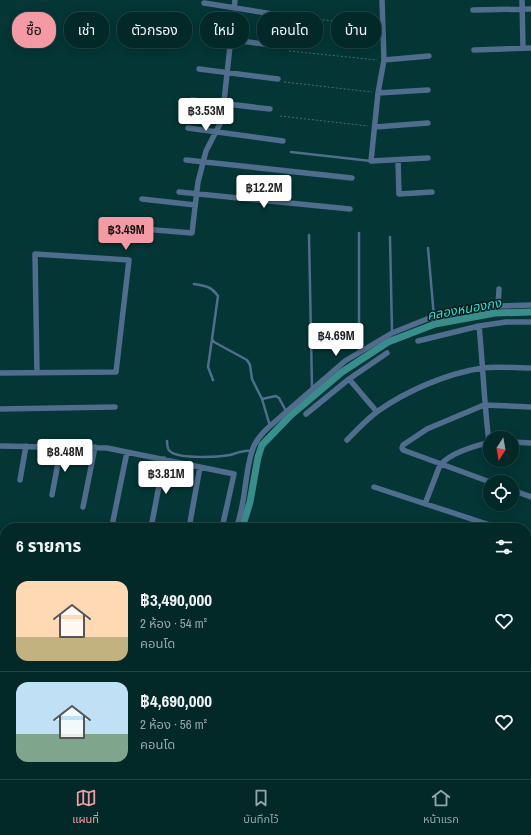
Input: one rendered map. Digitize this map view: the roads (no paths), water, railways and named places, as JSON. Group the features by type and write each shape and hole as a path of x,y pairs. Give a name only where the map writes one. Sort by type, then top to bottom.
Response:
{"street":[{"path":"234,12 235,0"},
{"path":"382,0 384,60 378,93 371,161 428,158"},
{"path":"522,0 523,48"},
{"path":"204,3 260,12"},
{"path":"473,10 531,9"},
{"path":"143,229 192,233 198,182 206,151 222,120 230,48"},
{"path":"474,50 531,48"},
{"path":"384,60 429,56"},
{"path":"199,69 278,79"},
{"path":"378,93 428,90"},
{"path":"192,100 270,109"},
{"path":"375,127 428,123"},
{"path":"188,128 282,141"},
{"path":"186,160 352,178"},
{"path":"398,160 399,194 432,192"},
{"path":"179,192 350,209"},
{"path":"142,199 195,205"},
{"path":"0,373 37,373 116,372 129,260 35,254 37,373"},
{"path":"498,306 499,289"},
{"path":"237,523 252,451 260,436 286,411 345,361 392,333 434,318 498,306 531,305"},
{"path":"418,341 479,326 506,322 531,322"},
{"path":"479,326 483,368 484,405 488,431"},
{"path":"306,414 349,378 387,353"},
{"path":"347,440 377,412 431,383 455,374 483,368 531,368"},
{"path":"349,378 377,412"},
{"path":"483,480 440,465 403,450 403,445 427,430 484,405 531,407"},
{"path":"0,409 114,407"},
{"path":"519,442 531,443"},
{"path":"425,504 440,465 451,456 483,445"},
{"path":"0,446 107,448 234,474 223,523"},
{"path":"20,480 26,446"},
{"path":"52,495 61,447"},
{"path":"82,507 95,447"},
{"path":"113,521 127,452"},
{"path":"152,523 164,459"},
{"path":"190,523 200,467"},
{"path":"374,487 484,523"},
{"path":"519,493 531,497"}],"lane":[{"path":"291,152 371,161"},
{"path":"358,232 359,353"},
{"path":"309,235 312,389"},
{"path":"390,236 392,333"},
{"path":"428,248 434,318"},
{"path":"194,284 208,287 214,290 218,296 208,367 213,380"},
{"path":"212,339 214,342 247,360 250,365 255,388 262,399 270,426"},
{"path":"262,399 276,396 279,398 286,411"},
{"path":"167,441 168,449 171,452 190,456 218,457 244,451 252,451"}],"waterway":[{"name":"คลองหนองกง","path":"244,523 250,502 258,457 262,445 291,415 342,372 388,342 435,324 495,313 531,312"}]}
